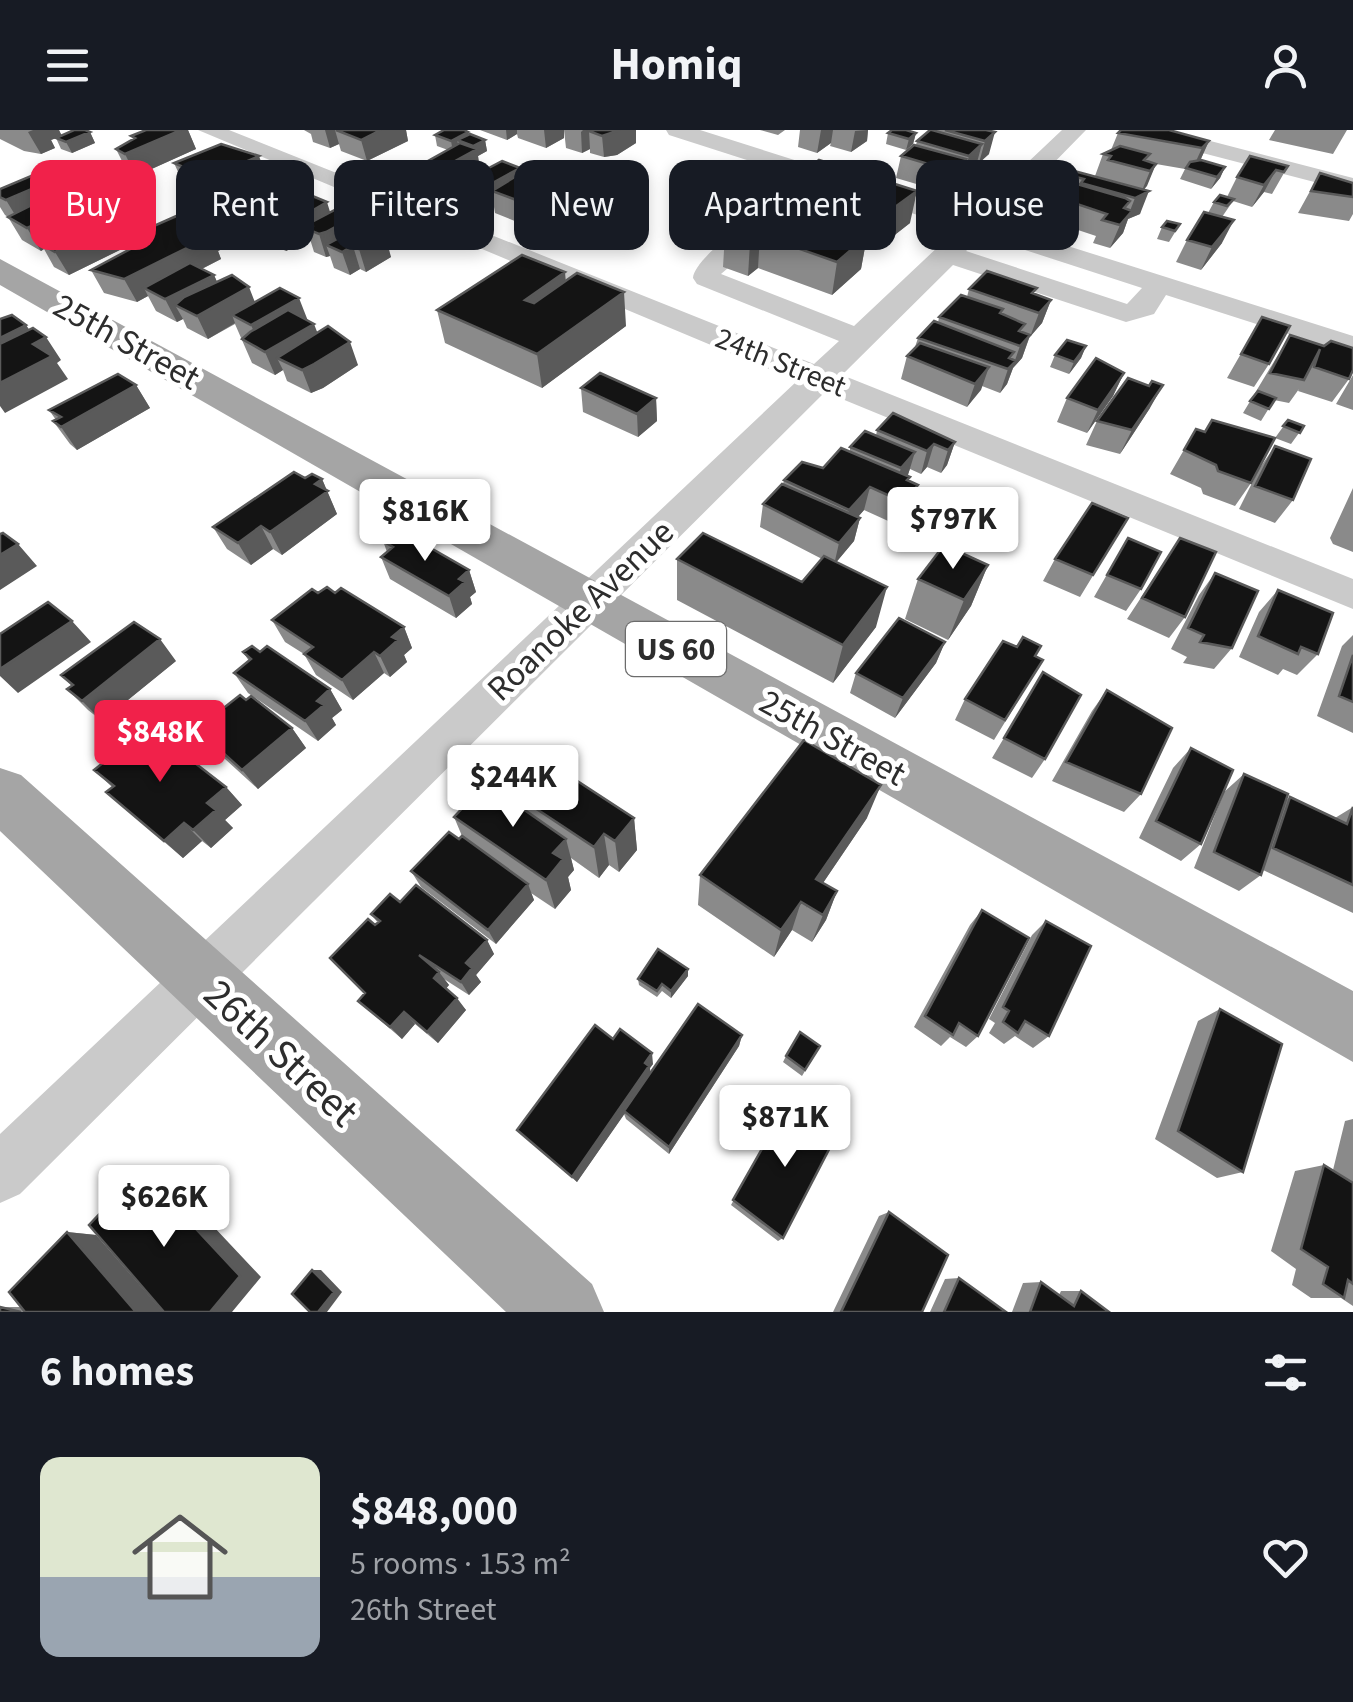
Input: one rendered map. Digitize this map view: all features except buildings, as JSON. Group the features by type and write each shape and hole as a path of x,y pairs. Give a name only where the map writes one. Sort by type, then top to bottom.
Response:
{"main road":[{"name":"25th Street","path":"0,270 1353,1028"},
{"name":"26th Street","path":"0,793 564,1312"}],"street":[{"name":"24th Street","path":"209,130 1353,595"},
{"path":"676,130 770,160"},
{"name":"Roanoke Avenue","path":"1044,160 1075,130"},
{"path":"1141,130 1353,186"},
{"path":"731,250 707,269 706,278 860,339"},
{"name":"Roanoke Avenue","path":"0,1174 951,250"},
{"path":"984,250 1126,313 1144,308 1158,285"},
{"path":"1005,250 1158,285 1353,346"}]}
